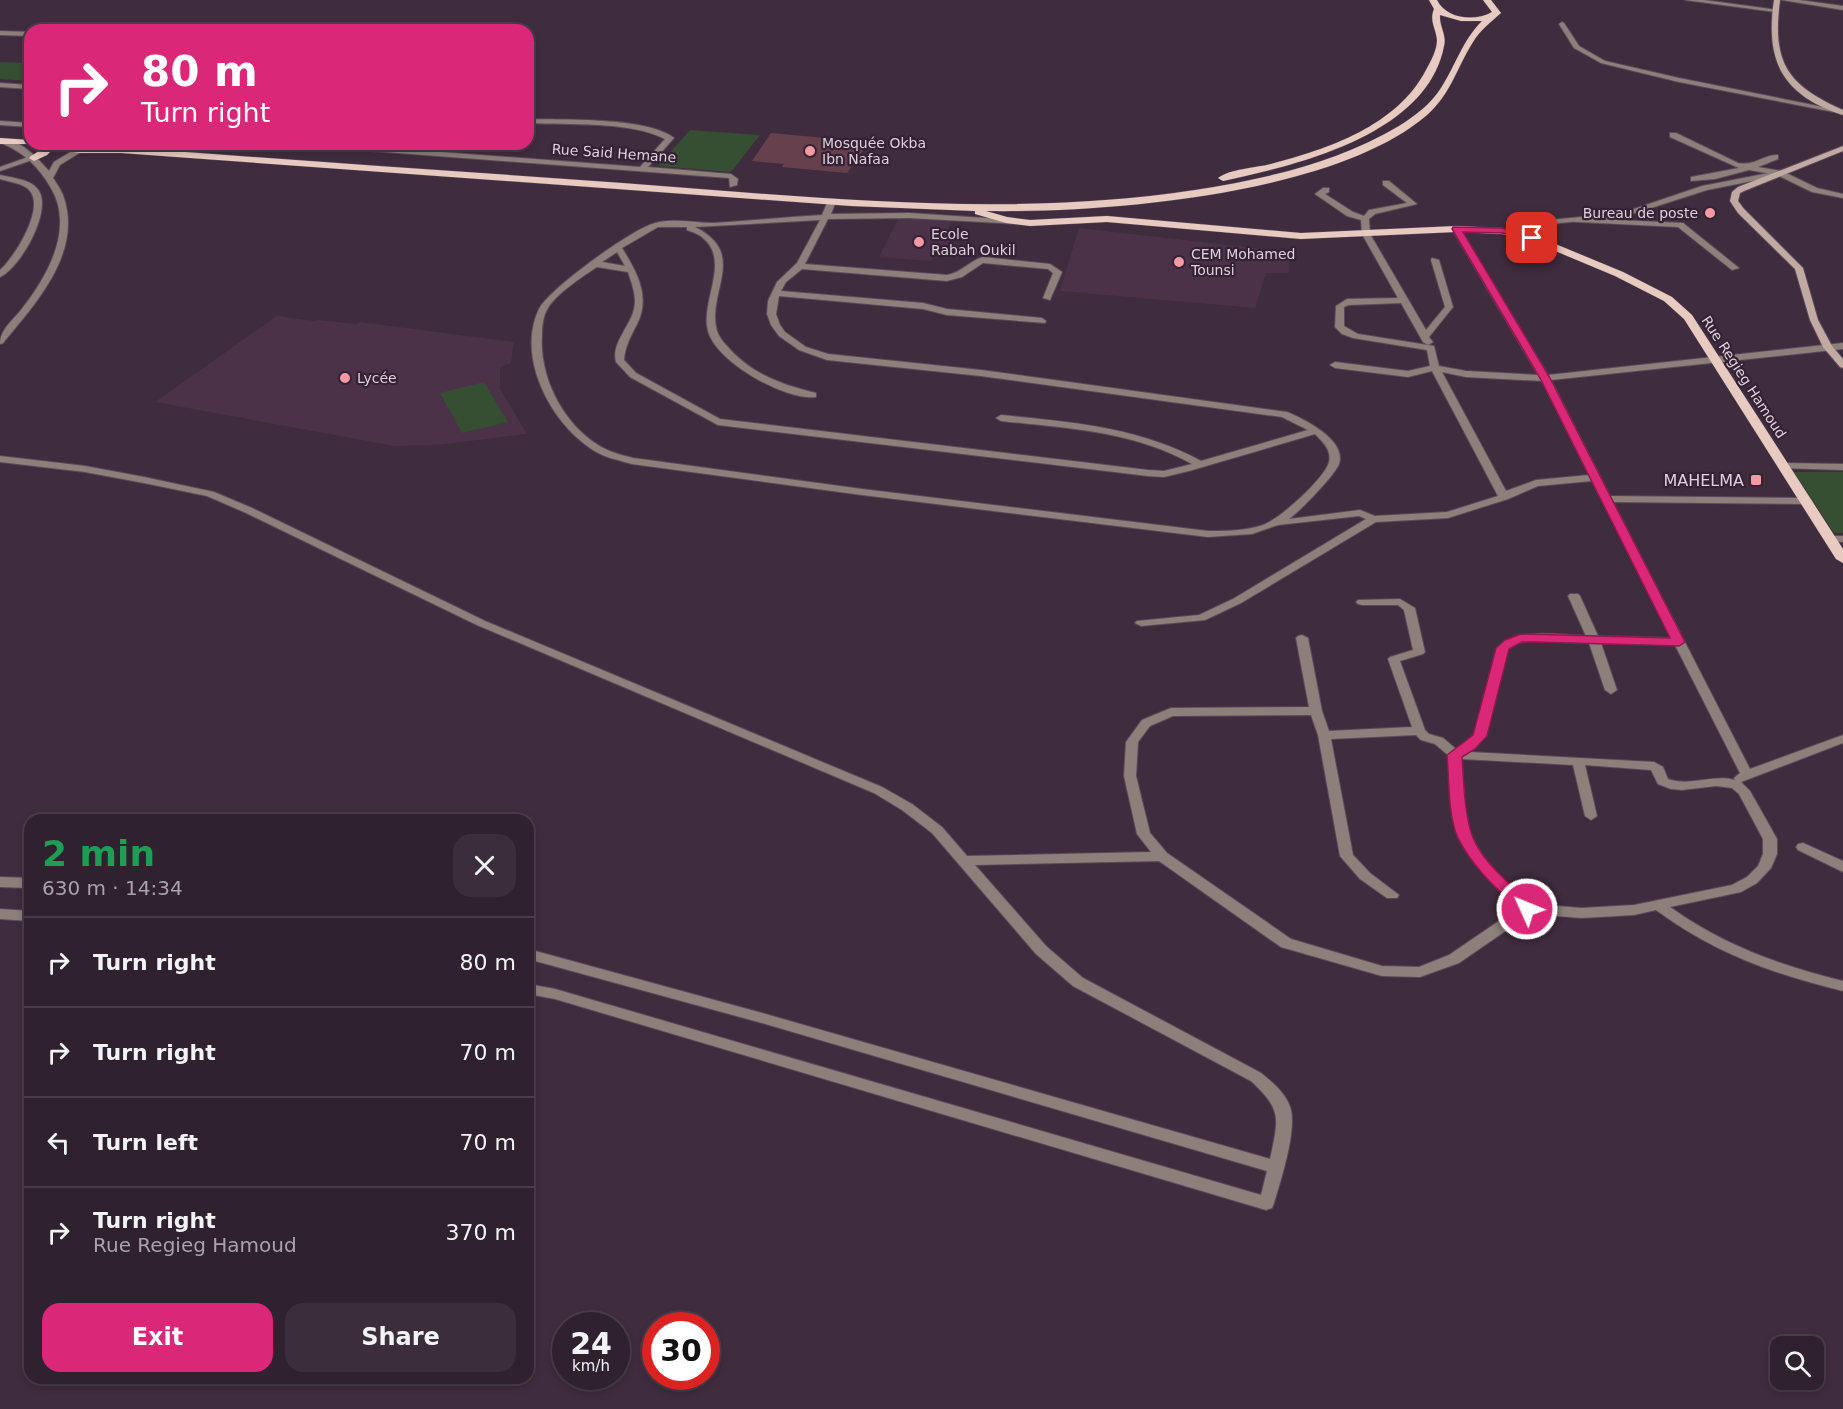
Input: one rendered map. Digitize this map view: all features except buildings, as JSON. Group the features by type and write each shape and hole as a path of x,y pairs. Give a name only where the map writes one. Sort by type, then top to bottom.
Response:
{"main road":[{"path":"1468,40 1498,11 1487,0"},
{"path":"1777,0 1775,10 1778,62 1795,86 1843,113"},
{"path":"1436,5 1444,14 1461,18 1491,17"},
{"path":"234,150 940,198 1047,198 1155,189 1239,175 1313,155 1369,129 1396,112 1426,81 1439,47 1440,38 1435,22 1436,5"},
{"path":"80,150 832,201 1014,208 1128,202 1210,191 1283,176 1345,156 1393,134 1428,109 1449,83 1468,40 1469,23 1450,19 1435,22"},
{"path":"1,139 24,137"},
{"path":"1,139 24,142"},
{"path":"1843,148 1742,189 1737,192 1734,201 1741,211 1799,268 1809,295 1814,320 1828,347 1843,365"},
{"path":"34,158 44,150"},
{"path":"940,198 963,207"},
{"name":"Rue Regieg Hamoud","path":"963,207 997,219 1024,222 1107,219 1301,236 1456,229 1502,231 1532,238 1619,274 1668,299 1688,318 1783,466 1837,539 1843,559"},
{"path":"1014,208 1011,217 1024,222"}],"street":[{"path":"1688,0 1775,10"},
{"path":"1785,0 1843,8"},
{"path":"1562,24 1576,47 1603,62 1679,80 1834,110"},
{"path":"0,33 24,34"},
{"path":"0,85 24,87"},
{"path":"534,121 627,128 658,132 670,138 643,168"},
{"path":"0,123 24,125"},
{"path":"1673,135 1725,161 1779,173 1815,190 1843,196"},
{"path":"1,139 24,150"},
{"path":"0,341 44,284 57,260 66,224 63,206 50,178 24,150"},
{"path":"50,178 57,165 80,150"},
{"name":"Rue Said Hemane","path":"390,150 643,168 732,177 733,185"},
{"path":"1694,179 1708,178 1775,157"},
{"path":"0,169 34,158"},
{"path":"1502,231 1529,224 1623,215 1705,188 1779,173"},
{"path":"0,177 32,188 37,193 38,202 34,225 12,264 0,274"},
{"path":"1386,183 1413,204 1372,212 1365,219 1366,234 1426,335 1435,368 1504,497"},
{"path":"1326,190 1319,194 1350,214 1365,219"},
{"path":"832,201 800,266 779,285 776,293 772,313 778,330 790,342 807,352 828,357 981,373 1270,411 1294,418 1316,431 1332,447 1336,458 1334,464 1299,508 1277,523"},
{"path":"1024,222 990,222 897,214 650,227 563,287 543,308 538,334 539,368 553,401 578,434 593,447 610,455 655,465 1165,530 1228,534 1252,532 1277,523 1360,513 1374,519 1448,515 1504,497 1518,487 1539,480 1594,478"},
{"path":"1578,220 1680,225 1735,268"},
{"path":"680,226 703,234 714,248 719,272 711,320 712,332 719,344 739,365 757,377 777,387 813,395"},
{"path":"1456,229 1545,378 1747,775"},
{"path":"618,248 632,270 639,304 638,312 619,350 619,360 633,375 718,422 1164,474 1316,431"},
{"path":"800,266 946,278 962,275 972,263 983,260 1050,267 1058,272 1047,298"},
{"path":"1426,335 1449,306 1435,260"},
{"path":"597,264 632,270"},
{"path":"776,293 923,306 947,312 1042,321"},
{"path":"1404,300 1347,302 1340,306 1339,327 1344,332 1356,336 1431,348"},
{"path":"1335,365 1408,374 1435,368 1466,374 1545,378 1843,346"},
{"path":"1001,418 1137,436 1167,446 1201,465"},
{"path":"0,459 85,469 210,494 248,510 481,624 878,790 907,807 937,830 1041,950 1078,982 1256,1077 1277,1097 1284,1111 1277,1167 1266,1203 555,994 534,990"},
{"path":"1783,466 1843,466"},
{"path":"1608,500 1807,501"},
{"path":"1141,623 1202,618 1237,601 1374,519"},
{"path":"1574,596 1594,641 1611,690"},
{"path":"1316,711 1171,712 1146,723 1132,742 1130,776 1144,834 1162,856 1286,943 1382,971 1420,972 1454,959 1527,909 1608,912 1659,906 1736,889 1752,880 1764,868 1770,854 1770,838 1742,788 1734,784 1670,785 1662,781 1659,770 1654,766 1455,755 1439,741 1425,737 1419,731 1394,659 1419,652 1409,608 1400,602 1362,602"},
{"path":"1302,638 1316,711 1324,735 1347,856 1365,876 1392,896"},
{"path":"1455,755 1470,746 1480,736 1503,648 1509,642 1535,638 1679,642"},
{"path":"1324,735 1419,731"},
{"path":"1734,784 1747,775 1843,739"},
{"path":"1455,755 1459,806 1465,837 1484,867 1527,909"},
{"path":"1578,761 1591,816"},
{"path":"1803,847 1843,867"},
{"path":"964,861 1162,856"},
{"path":"0,882 24,883"},
{"path":"1659,906 1688,928 1746,957 1778,969 1843,986"},
{"path":"0,914 24,916"},
{"path":"534,956 751,1014 1277,1167"}],"shaded area":[{"name":"Ecole Rabah Oukil","path":"899,217 952,221 948,229 956,230 945,255 934,254 931,261 879,257"},
{"name":"CEM Mohamed Tounsi","path":"1079,228 1289,252 1289,273 1266,273 1255,308 1060,291"},
{"name":"Lycée","path":"277,316 315,321 357,324 360,322 514,342 511,363 500,367 500,389 527,434 438,445 395,446 155,402"}],"green space":[{"path":"0,62 24,63 24,81 0,79"},
{"path":"690,130 760,135 731,172 658,166"},
{"path":"484,382 508,422 462,433 440,393"},
{"path":"1794,472 1843,472 1843,533 1834,533"}],"place":[{"name":"Mosquée Okba Ibn Nafaa","path":"810,151"},
{"name":"Bureau de poste","path":"1710,213"},
{"name":"Ecole Rabah Oukil","path":"919,242"},
{"name":"CEM Mohamed Tounsi","path":"1179,262"},
{"name":"Lycée","path":"345,378"},
{"name":"MAHELMA","path":"1756,480"}],"route":[{"path":"1527,909 1484,867 1465,837 1459,806 1455,755 1470,746 1480,736 1503,648 1509,642 1521,638 1679,642 1545,378 1456,229 1502,231 1532,238"}]}
